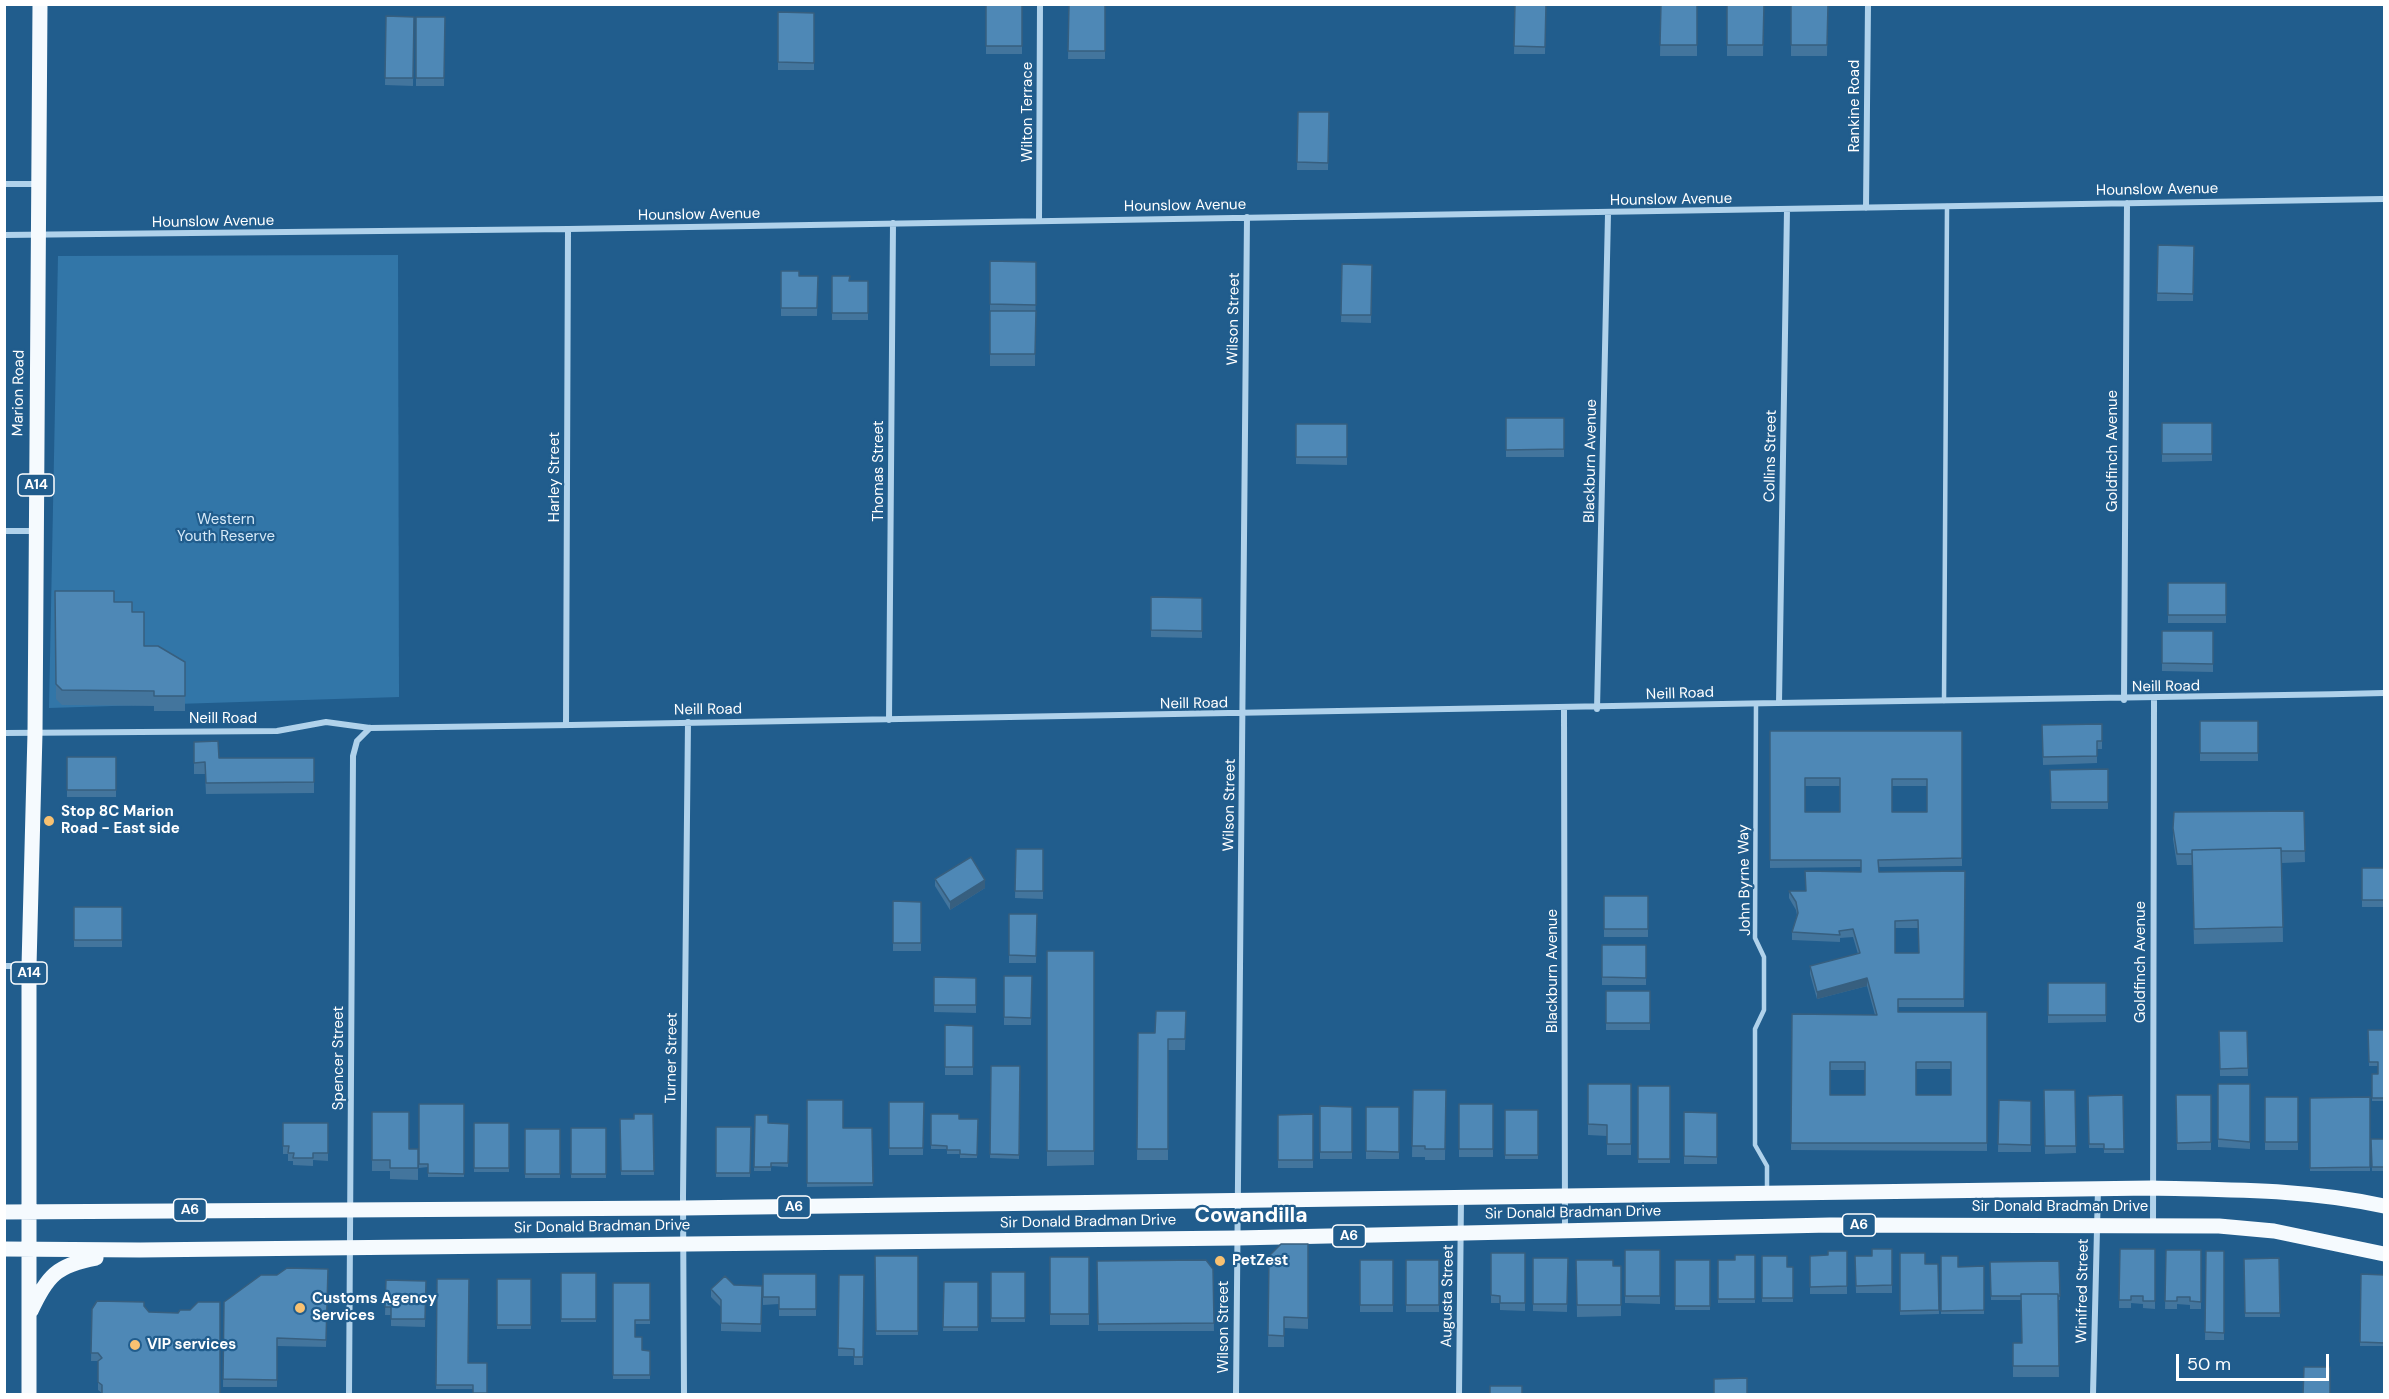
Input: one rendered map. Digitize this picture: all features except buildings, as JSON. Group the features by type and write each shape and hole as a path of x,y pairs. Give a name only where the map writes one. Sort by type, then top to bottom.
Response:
{"main road":[{"name":"Marion Road","path":"29,1395 29,966 34,733 40,4"},
{"name":"Sir Donald Bradman Drive","path":"4,1212 350,1208 683,1208 1565,1198 2098,1188 2264,1191 2360,1201 2385,1206"},
{"path":"2360,1201 2385,1199"},
{"name":"Sir Donald Bradman Drive","path":"4,1249 140,1250 1237,1238 1830,1225 2153,1225 2218,1226 2274,1231 2385,1254"},
{"path":"29,1314 44,1284 52,1274 77,1261 140,1250"}],"street":[{"name":"Wilton Terrace","path":"1039,220 1040,4"},
{"name":"Rankine Road","path":"1866,208 1868,4"},
{"path":"4,184 40,184"},
{"name":"Hounslow Avenue","path":"4,235 568,230 1039,220 1608,214 2385,197"},
{"name":"Goldfinch Avenue","path":"2124,700 2127,203"},
{"name":"Collins Street","path":"1779,703 1786,210"},
{"name":"Blackburn Avenue","path":"1597,709 1608,214"},
{"name":"Wilson Street","path":"1236,1395 1247,217"},
{"name":"Thomas Street","path":"889,720 893,223"},
{"name":"Harley Street","path":"566,725 568,230"},
{"path":"4,531 35,531"},
{"name":"Neill Road","path":"4,733 277,731 326,722 370,728 1564,710 1779,703 2124,700 2385,693"},
{"name":"Goldfinch Avenue","path":"2153,1225 2154,699"},
{"name":"Blackburn Avenue","path":"1564,710 1564,1232"},
{"name":"Turner Street","path":"684,1395 683,1208 688,722"},
{"name":"Spencer Street","path":"349,1395 352,756 357,741 370,728"},
{"path":"4,966 29,966"},
{"name":"Winifred Street","path":"2093,1395 2098,1188"},
{"name":"Augusta Street","path":"1459,1395 1461,1198"}],"lane":[{"path":"1944,701 1947,206"},
{"name":"John Byrne Way","path":"1756,704 1755,938 1764,957 1764,1010 1755,1029 1755,1145 1767,1166 1767,1194"}],"green space":[{"name":"Western Youth Reserve","path":"398,255 399,697 49,708 58,256"}],"place":[{"name":"Stop 8C Marion Road - East side","path":"49,821"},
{"name":"PetZest","path":"1220,1261"},
{"name":"Customs Agency Services","path":"300,1308"},
{"name":"VIP services","path":"135,1345"}],"district":[{"name":"Cowandilla","path":"1251,1216"}]}
